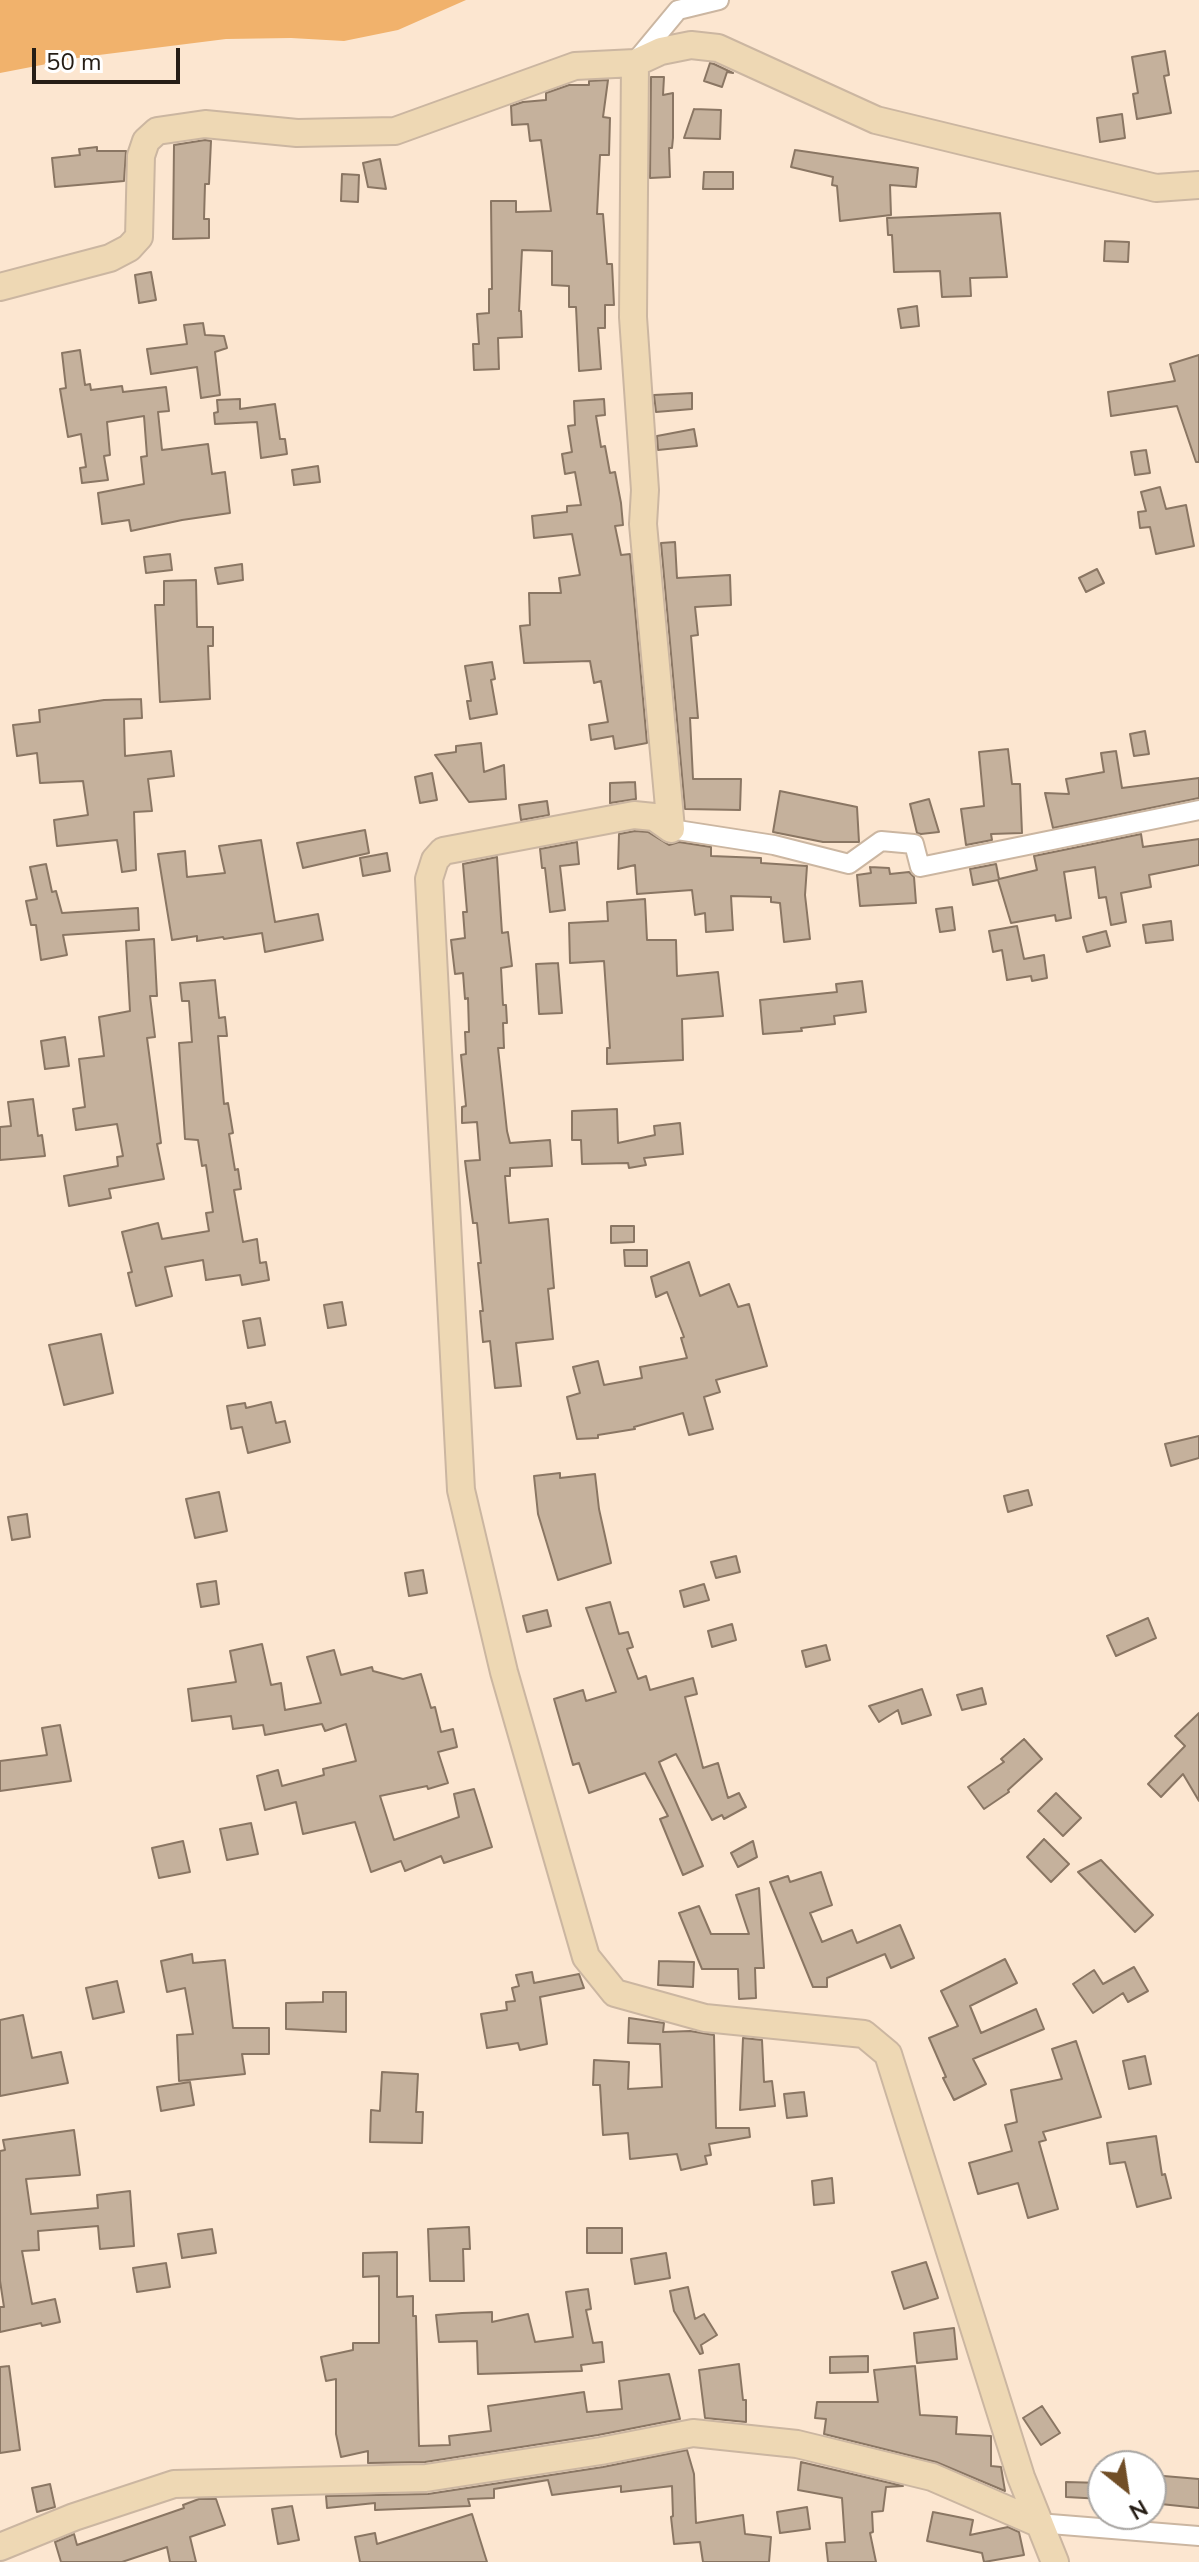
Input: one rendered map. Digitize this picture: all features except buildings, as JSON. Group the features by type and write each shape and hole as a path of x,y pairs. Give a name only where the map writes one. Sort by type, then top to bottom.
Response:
{"street":[{"path":"671,829 643,524 645,490 633,317 635,63 678,10 719,0"},
{"path":"0,287 110,258 129,248 139,237 141,156 146,141 157,131 205,124 297,133 395,131 575,66 635,63 661,51 691,45 718,48 876,120 1156,188 1199,185"},
{"path":"1055,2562 1038,2523 888,2054 864,2034 705,2018 615,1993 586,1957 504,1672 461,1490 429,879 435,860 443,851 634,815 654,817 671,829 774,845 849,864 881,841 914,844 920,867 1199,810"},
{"path":"0,2547 74,2517 174,2484 426,2478 601,2451 693,2433 797,2444 932,2477 1038,2523 1199,2536"}],"shaded area":[{"path":"0,0 466,0 398,30 344,41 226,39 83,57 0,73"}]}
